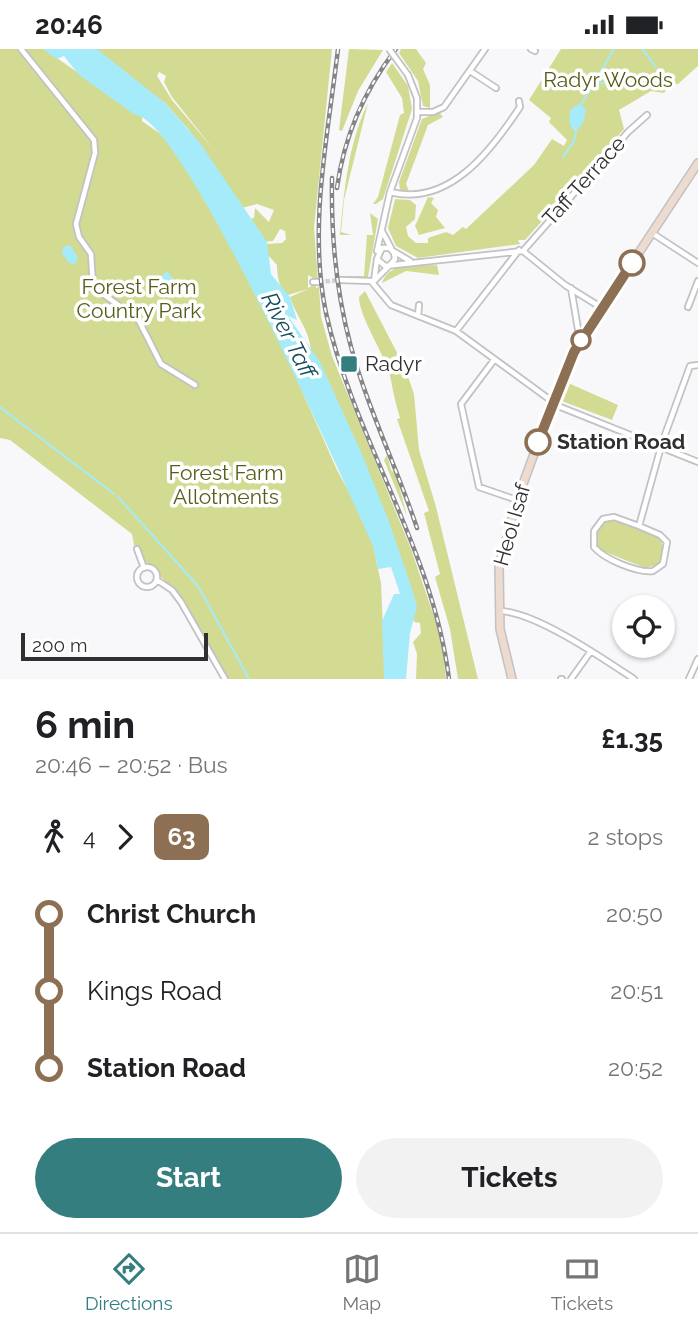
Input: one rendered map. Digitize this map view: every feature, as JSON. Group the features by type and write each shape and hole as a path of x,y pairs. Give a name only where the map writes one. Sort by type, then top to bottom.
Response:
{"main road":[{"name":"Heol Isaf","path":"512,679 498,611 500,559 517,500 552,403 580,342 698,163"}],"street":[{"path":"21,49 94,140 95,153 76,224 77,233 91,254 93,287 138,319 161,364 195,385"},
{"path":"389,49 408,75 416,92 418,112 390,192 377,257 374,281 391,305 456,331 552,403 698,462"},
{"path":"418,112 441,109 485,49"},
{"path":"470,71 496,89"},
{"path":"390,192 418,197 448,186 498,139 520,107 519,101"},
{"name":"Taff Terrace","path":"456,331 521,250 628,132 647,115"},
{"path":"340,280 374,281 395,259 382,231"},
{"path":"651,233 698,263"},
{"path":"377,257 382,248 393,250 410,262"},
{"path":"377,257 382,265 389,265 521,250 602,308"},
{"path":"688,307 698,281"},
{"path":"571,288 580,342"},
{"path":"418,316 419,305"},
{"path":"494,360 461,404 479,487 517,500"},
{"path":"639,526 661,446 690,366 698,365"},
{"path":"614,517 639,526 660,535 667,543 663,564 653,571 646,572 602,554 594,547 594,531 603,519 614,517"},
{"path":"137,549 144,568"},
{"path":"144,568 155,570 158,580 172,590 181,602 225,679"},
{"path":"144,568 137,575 140,585 150,587 158,580"},
{"path":"498,611 514,612 592,651 635,679"},
{"path":"571,679 592,651"},
{"path":"689,679 698,659"}],"green space":[{"name":"Forest Farm Country Park","path":"0,49 44,49 142,115 142,121 162,135 183,161 257,289 337,470 370,531 381,583 383,629 389,637 386,679 228,679 192,617 134,545 132,534 10,440 0,438"},
{"path":"93,49 332,49 314,228 318,281 308,275 308,288 315,284 316,288 319,287 321,317 332,356 411,549 442,640 446,679 416,679 417,654 413,642 421,633 420,623 414,622 411,603 290,297 308,289 288,295 285,293 279,282 277,265 266,253 267,244 282,243 286,239 285,231 280,229 273,241 260,242 250,219 254,218 255,208 269,222 274,210 257,204 242,208 189,130 165,103","holes":["159,72 166,76 164,82 172,97 214,150 172,100 157,76"]},
{"path":"349,49 383,50 358,91 342,131 339,130"},
{"path":"401,49 416,49 426,63 423,69 430,85 430,108 423,106 418,81 399,53"},
{"name":"Radyr Woods","path":"561,49 698,49 698,66 678,84 670,85 664,93 651,91 619,110 624,129 525,240 518,240 520,244 418,258 396,246 388,228 395,199 410,200 416,205 415,219 406,227 408,236 416,243 428,243 428,238 446,232 453,235 463,227 466,229 534,165 552,139 564,146 567,140 549,122 551,118 529,100"},
{"path":"392,63 408,86 412,109 383,199 373,204 378,197 400,115 404,113 402,98 386,72"},
{"path":"368,103 344,200 341,232 351,235 340,235 345,185 351,151"},
{"path":"439,112 443,117 428,125 406,184 409,191 400,190 399,182 422,119"},
{"path":"428,197 434,198 431,203 438,210 436,217 445,228 419,235 415,226"},
{"path":"370,213 378,219 368,277 340,279 339,276 364,276 367,235 373,235"},
{"path":"437,265 439,275 406,271 382,283 391,271 397,268"},
{"path":"365,291 405,368 414,394 419,450 436,507 478,679 458,679 450,629 435,577 440,574 424,513 429,511 397,419 400,418 388,370 360,306 359,297"},
{"path":"566,382 618,405 612,420 559,400"},
{"path":"387,455 391,470 396,474 407,516 384,460"},
{"path":"614,520 661,539 664,552 658,565 645,568 598,549 596,534 600,525"}],"water":[{"name":"River Taff","path":"43,49 97,49 165,103 200,143 267,242 271,274 290,297 297,320 288,316 320,362 361,452 413,592 417,607 410,633 406,679 384,679 382,621 394,594 400,594 391,567 378,569 373,546 298,384 262,309 189,174 158,131 79,75 64,56 57,59"},
{"path":"579,104 586,109 584,121 576,132 570,125 570,115 571,109"},
{"path":"70,245 78,257 75,265 68,262 62,253 63,247"},
{"path":"167,271 177,284 175,289 164,294 160,292 161,277"}],"waterway":[{"path":"581,105 614,49"},
{"path":"642,49 656,67"},
{"path":"595,81 609,84 647,78"},
{"path":"563,157 574,141 576,132"},
{"path":"0,407 114,494"},
{"path":"118,497 198,586 249,679"}],"tunnel":[{"path":"319,282 340,280"}],"railway":[{"path":"338,49 319,214 321,280 326,313 355,405 427,585 440,631 449,679"},
{"path":"337,188 345,150 357,115 374,81 396,49"},
{"path":"332,178 336,263 351,347 417,528"}],"bus line":[{"name":"63","path":"538,442 574,352 632,263"}],"place":[{"name":"Radyr","path":"349,364"},
{"name":"Station Road","path":"538,442"}],"park label":[{"name":"Forest Farm Allotments","path":"226,485"}]}
